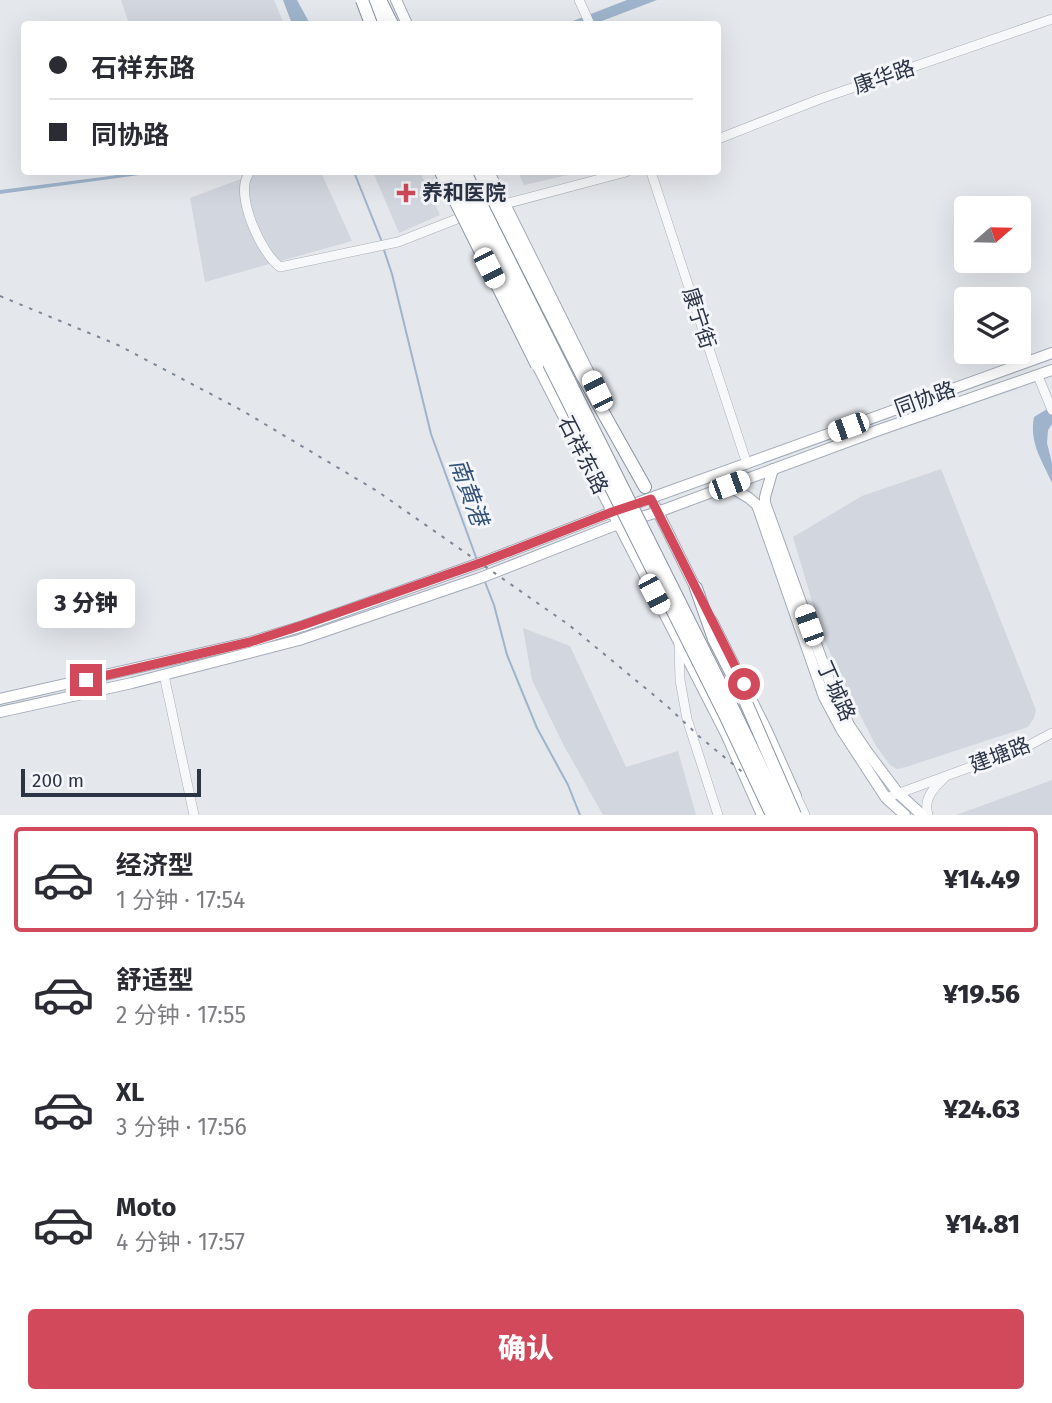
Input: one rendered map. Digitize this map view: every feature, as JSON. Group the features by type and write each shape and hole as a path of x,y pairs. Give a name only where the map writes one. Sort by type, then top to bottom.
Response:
{"highway":[{"path":"361,0 371,21"},
{"path":"367,0 378,21"},
{"path":"380,0 390,21"},
{"path":"442,175 537,365"},
{"path":"455,175 725,715 762,814"},
{"path":"466,175 784,815"},
{"path":"481,175 582,375 648,493"},
{"path":"696,589 714,639 744,698 794,815"}],"main road":[{"path":"396,0 406,21"},
{"name":"石祥东路","path":"442,175 726,734 762,814"},
{"name":"石祥东路","path":"490,175 767,731 796,796"},
{"name":"同协路","path":"0,699 250,642 303,625 479,564 612,512 648,493 747,464 1052,354"},
{"name":"同协路","path":"0,712 164,675 299,640 484,577 618,524 1052,370"},
{"name":"丁城路","path":"773,469 765,503 832,688 849,725 868,753 898,793 922,815"},
{"name":"丁城路","path":"729,485 757,505 824,698 886,797 905,815"}],"street":[{"path":"579,0 588,21"},
{"name":"康华路","path":"721,138 820,99 1052,19"},
{"path":"248,175 244,189 255,232 272,261 280,267 398,242 462,217"},
{"path":"505,204 615,175"},
{"name":"康宁街","path":"652,175 747,464"},
{"path":"1038,376 1051,407"},
{"path":"679,641 680,680 687,719 718,815"},
{"path":"164,675 194,815"},
{"name":"建塘路","path":"886,797 1028,746 1052,733"},
{"name":"建塘路","path":"928,815 926,808 929,794 948,774"},
{"path":"762,814 796,796 805,815"}],"shaded area":[{"path":"121,0 274,0 283,21 128,21"},
{"path":"251,175 322,175 352,241 205,282 190,198"},
{"name":"养和医院","path":"374,175 421,175 440,215 399,233"},
{"path":"519,175 568,175 524,185"},
{"path":"941,469 1036,710 1028,727 897,769 890,765 876,746 822,635 793,537 862,496"},
{"path":"523,628 570,646 626,767 678,751 696,815 603,815 563,744 532,680"},
{"path":"1052,780 1052,815 956,815"}],"water":[{"path":"283,0 297,0 308,21 291,21"},
{"path":"627,0 657,0 602,21 573,21"},
{"path":"139,175 0,194 0,190"},
{"path":"1052,406 1052,424 1048,430 1047,443 1052,463 1052,483 1037,451 1033,426 1034,417"}],"waterway":[{"name":"南黄港","path":"355,175 382,242"},
{"name":"南黄港","path":"383,247 431,434 477,560"},
{"name":"南黄港","path":"485,582 507,655 537,728 568,785 580,815"}],"railway":[{"path":"0,296 118,345 243,411 377,491 569,625 795,815"}],"place":[{"name":"养和医院","path":"406,193"}],"route":[{"path":"86,680 250,642 483,562 651,499 744,684"}]}
